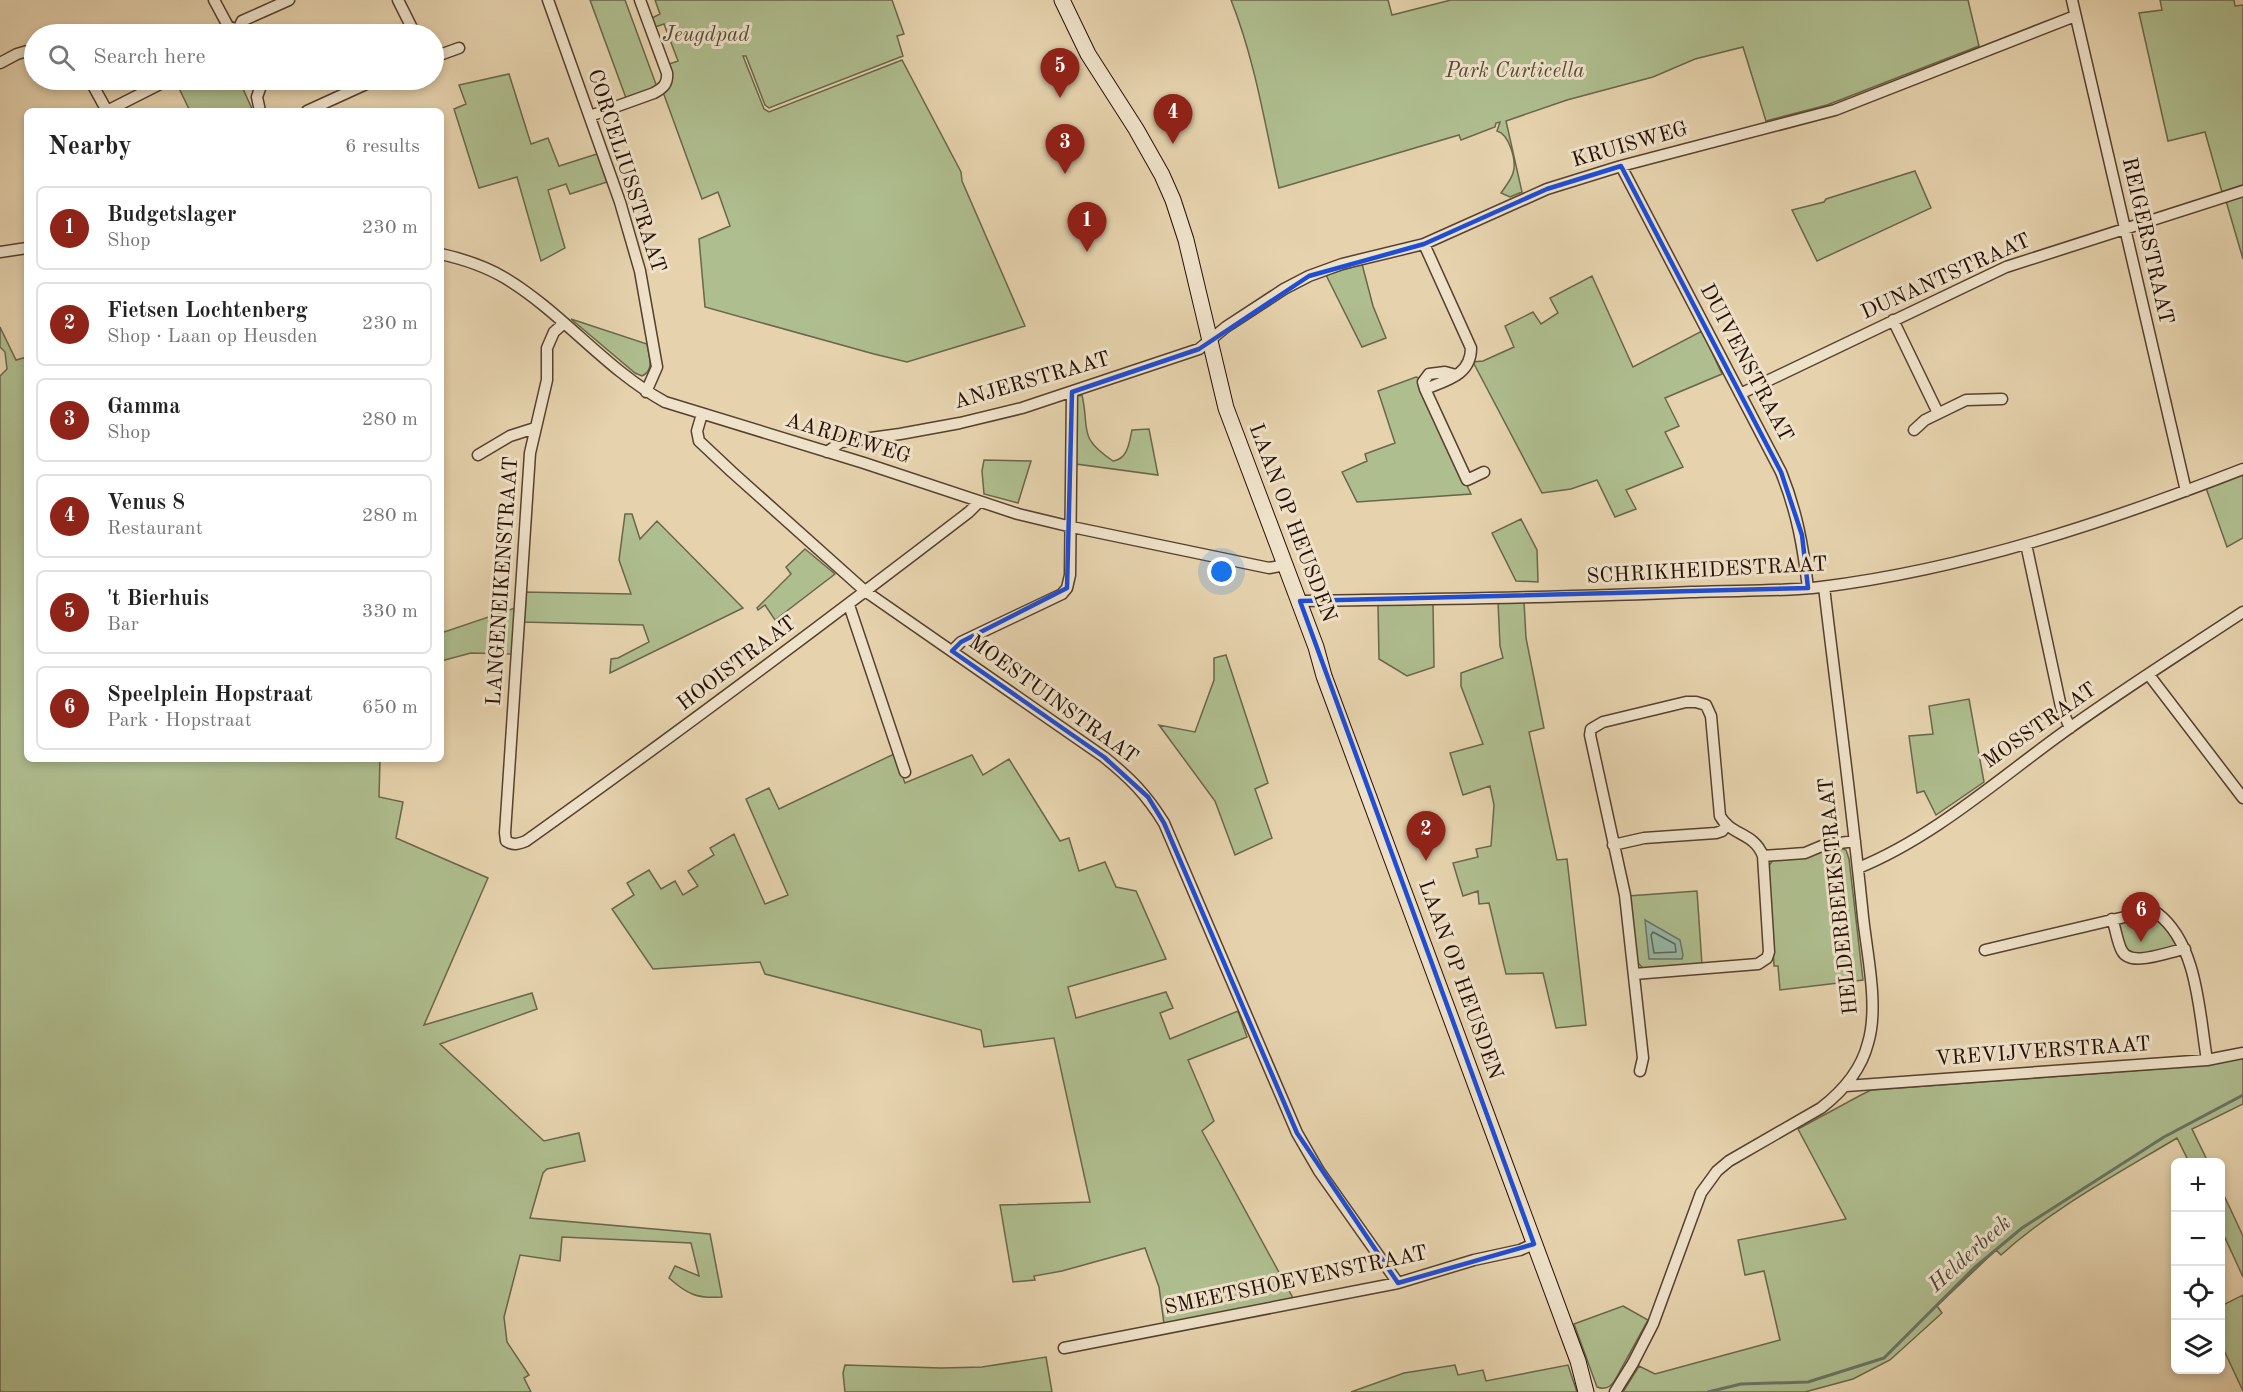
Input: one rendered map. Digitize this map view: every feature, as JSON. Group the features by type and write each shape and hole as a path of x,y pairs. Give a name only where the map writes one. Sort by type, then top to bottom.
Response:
{"street":[{"path":"214,0 227,24"},
{"path":"242,24 242,21 289,0"},
{"path":"398,0 410,24"},
{"name":"CORCELIUSSTRAAT","path":"548,0 620,202 640,271 657,368 646,392"},
{"path":"590,116 654,93 668,80 640,0"},
{"name":"LAAN OP HEUSDEN","path":"1062,0 1088,54 1137,129 1162,174 1180,221 1226,408 1300,601 1324,676 1578,1361 1586,1392"},
{"name":"REIGERSTRAAT","path":"2072,0 2186,491"},
{"name":"KRUISWEG","path":"1210,340 1284,289 1309,276 1342,264 1424,244 1547,189 1621,166 1835,110 2075,16"},
{"path":"444,53 459,48"},
{"path":"0,63 24,52"},
{"path":"95,90 105,108"},
{"path":"113,108 148,90"},
{"path":"259,90 257,97 259,108"},
{"path":"314,108 353,90"},
{"name":"DUIVENSTRAAT","path":"1621,166 1781,472 1802,536 1808,588"},
{"name":"DUNANTSTRAAT","path":"1740,394 2006,267 2243,191"},
{"path":"1424,244 1470,342 1469,362 1466,369 1425,389 1467,480 1484,472"},
{"path":"0,252 24,248"},
{"name":"AARDEWEG","path":"444,255 478,265 504,278 543,307 646,392 664,402 979,502 1072,527 1269,568 1285,565"},
{"path":"1893,320 1938,413"},
{"name":"LANGENEIKENSTRAAT","path":"511,844 506,841 505,833 530,453 547,380 547,348 554,332 563,324"},
{"name":"ANJERSTRAAT","path":"827,453 841,442 980,419 1022,408 1199,349 1210,340"},
{"path":"952,651 961,642 1062,594 1067,588 1070,575 1072,527 1072,392"},
{"path":"1914,430 1925,420 1972,398 2002,399"},
{"name":"MOESTUINSTRAAT","path":"702,414 697,431 699,441 865,591 1104,757 1127,775 1148,797 1164,823 1297,1133 1318,1171 1398,1283"},
{"path":"478,455 510,436 535,428"},
{"name":"SCHRIKHEIDESTRAAT","path":"1300,601 1600,596 1824,587 1948,564 2026,544 2186,491 2243,469"},
{"name":"HOOISTRAAT","path":"511,844 526,841 690,724 849,605 979,502"},
{"path":"2026,544 2061,707 2070,728"},
{"name":"HELDERBEEKSTRAAT","path":"1615,1392 1653,1324 1701,1193 1729,1161 1821,1108 1846,1086 1863,1058 1871,1028 1872,1000 1858,868 1824,587"},
{"path":"849,605 905,772"},
{"name":"MOSSTRAAT","path":"1858,868 1877,861 1921,836 2070,728 2243,612"},
{"path":"2148,675 2243,798"},
{"path":"1634,974 1758,964 1769,952 1763,856 1760,847 1753,840 1722,820 1719,811 1709,710 1702,703 1686,702 1603,722 1591,729 1590,741 1625,895 1643,1058 1640,1071"},
{"path":"1613,845 1644,838 1716,833 1722,831 1727,825"},
{"path":"1763,856 1805,853 1824,845 1855,841"},
{"path":"1984,950 2154,911 2162,917 2185,949 2191,964 2207,1059"},
{"path":"2112,919 2121,948 2129,958 2138,960 2185,949"},
{"name":"VREVIJVERSTRAAT","path":"1846,1086 2207,1059 2243,1053"},
{"name":"SMEETSHOEVENSTRAAT","path":"1064,1348 1398,1283 1474,1260 1521,1250 1534,1244"},
{"name":"LAAN OP HEUSDEN","path":"1578,1361 1585,1371 1593,1392"}],"highlighted area":[{"path":"1621,166 1781,472 1802,535 1808,588 1300,601 1534,1244 1398,1283 1297,1133 1164,823 1148,797 1104,757 952,651 961,642 1067,588 1072,392 1199,349 1309,276 1424,244 1547,189"}],"green space":[{"path":"590,0 625,0 657,87 626,98"},
{"name":"Jeugdpad","path":"655,0 892,0 904,34 897,36 903,56 769,108 765,105 746,56 743,56 764,109 769,112 902,60 961,172 962,181 1025,326 907,362 705,307 699,239 730,226 718,192 702,199 663,92 669,64 678,61 664,24 655,27 652,18 660,14"},
{"name":"Park Curticella","path":"1231,0 1388,0 1392,15 1451,0 1968,0 1979,46 1827,105 1766,121 1743,47 1695,59 1653,77 1567,100 1506,121 1522,192 1510,197 1501,193 1512,176 1514,162 1508,142 1497,131 1500,122 1496,123 1495,127 1461,140 1459,135 1279,188 1253,69"},
{"path":"2160,0 2234,0 2235,6 2243,5 2243,185 2222,192 2205,132 2168,141 2139,13 2162,10"},
{"path":"509,74 531,144 548,138 559,166 597,154 607,182 570,194 566,184 548,190 565,248 541,261 517,177 479,188 454,109 466,104 459,85"},
{"path":"180,90 244,90 252,108 189,108"},
{"path":"1915,171 1931,208 1817,261 1792,210 1824,202 1826,199"},
{"path":"2243,195 2243,259 2226,201"},
{"path":"1362,264 1373,306 1386,338 1362,347 1326,275"},
{"path":"1592,276 1633,367 1702,331 1722,374 1665,398 1679,426 1665,432 1683,467 1626,490 1636,509 1615,517 1597,480 1571,489 1542,493 1473,362 1483,361 1514,347 1505,326 1533,312 1541,324 1558,313 1550,298"},
{"path":"571,319 647,344 649,370 642,376 635,373"},
{"path":"0,327 16,360 24,358 24,762 380,762 379,797 403,802 396,838 488,878 424,1025 532,993 537,1009 440,1044 544,1141 579,1133 585,1161 547,1169 543,1173 530,1218 710,1234 722,1297 693,1294 669,1278 675,1266 699,1276 691,1243 562,1237 560,1261 520,1255 504,1317 507,1342 529,1375 524,1378 531,1392 0,1392 0,376 7,369 5,352 0,347"},
{"path":"1416,377 1419,378 1419,384 1471,494 1357,502 1342,472 1367,461 1365,454 1395,443 1378,391"},
{"path":"1082,395 1087,432 1094,445 1113,461 1118,460 1127,450 1132,430 1149,429 1158,475 1076,464 1075,397"},
{"path":"984,460 1031,461 1018,503 984,494 982,471"},
{"path":"2243,473 2243,538 2227,547 2206,488"},
{"path":"625,514 632,514 640,539 657,521 743,608 610,673 611,659 618,658 649,642 643,625 522,622 524,592 631,594 619,560"},
{"path":"1521,519 1537,550 1538,582 1516,581 1492,533"},
{"path":"805,549 835,574 775,620 765,605 758,610 757,608 791,574 786,567"},
{"path":"1498,602 1524,602 1526,638 1544,728 1529,732 1557,860 1567,859 1586,1025 1556,1028 1543,973 1506,974 1489,903 1479,904 1478,891 1463,896 1453,863 1478,857 1476,849 1491,846 1494,805 1490,786 1463,795 1450,753 1483,744 1461,686 1461,673 1503,658 1500,646"},
{"path":"1433,603 1434,667 1407,676 1379,659 1378,605"},
{"path":"515,608 513,654 471,653 444,660 444,632"},
{"path":"1226,655 1268,783 1255,789 1272,838 1235,855 1215,801 1159,725 1195,732 1214,680 1214,658"},
{"path":"1969,699 1984,782 1936,815 1924,791 1917,793 1909,736 1933,734 1929,706"},
{"path":"894,754 905,783 972,755 983,775 1009,759 1060,841 1069,838 1079,871 1105,862 1116,887 1136,891 1166,959 1068,987 1076,1018 1166,992 1173,1008 1160,1013 1170,1039 1238,1011 1247,1037 1188,1060 1214,1121 1202,1131 1293,1298 1164,1324 1159,1287 1145,1248 1062,1271 1034,1276 1035,1280 1013,1282 1000,1205 1090,1202 1054,1038 984,1047 981,1030 765,974 760,962 653,969 612,909 634,895 627,883 649,870 661,889 675,881 683,895 698,886 688,871 714,855 710,848 734,834 765,904 788,895 746,799 769,788 779,809"},
{"path":"1837,847 1846,850 1849,859 1863,980 1780,990 1778,966 1774,966 1768,867 1773,860"},
{"path":"1697,891 1702,965 1643,968 1637,962 1628,896"},
{"path":"2149,914 2160,917 2177,945 2140,957 2127,953 2118,925 2120,922"},
{"path":"2243,1058 2243,1104 2192,1129 2206,1158 2187,1158 2177,1138 2086,1192 2042,1222 2001,1255 1996,1250 1937,1306 1942,1313 1890,1360 1853,1379 1805,1392 1623,1392 1639,1366 1655,1374 1780,1340 1764,1271 1745,1275 1738,1240 1846,1219 1798,1129 1871,1090 2170,1068"},
{"path":"2225,1198 2243,1236 2243,1277 2225,1238"},
{"path":"2243,1295 2243,1391 2225,1353 2225,1304"},
{"path":"1623,1306 1648,1320 1613,1382 1610,1386 1600,1388 1597,1387 1574,1324"},
{"path":"1046,1357 1052,1392 845,1392 843,1373 845,1365 982,1367"},
{"path":"1455,1365 1458,1375 1483,1370 1486,1381 1568,1365 1577,1392 1351,1392 1404,1373"}],"water":[{"path":"1645,920 1680,940 1682,959 1649,959"}],"waterway":[{"name":"Helderbeek","path":"1708,1392 1741,1384 1808,1382 1884,1358 1974,1268 2022,1228 2164,1137 2243,1095"}],"place":[{"name":"'t Bierhuis","path":"1060,98"},
{"name":"Venus 8","path":"1173,144"},
{"name":"Gamma","path":"1065,174"},
{"name":"Budgetslager","path":"1087,252"},
{"name":"Fietsen Lochtenberg","path":"1426,861"},
{"name":"Speelplein Hopstraat","path":"2141,942"}]}
